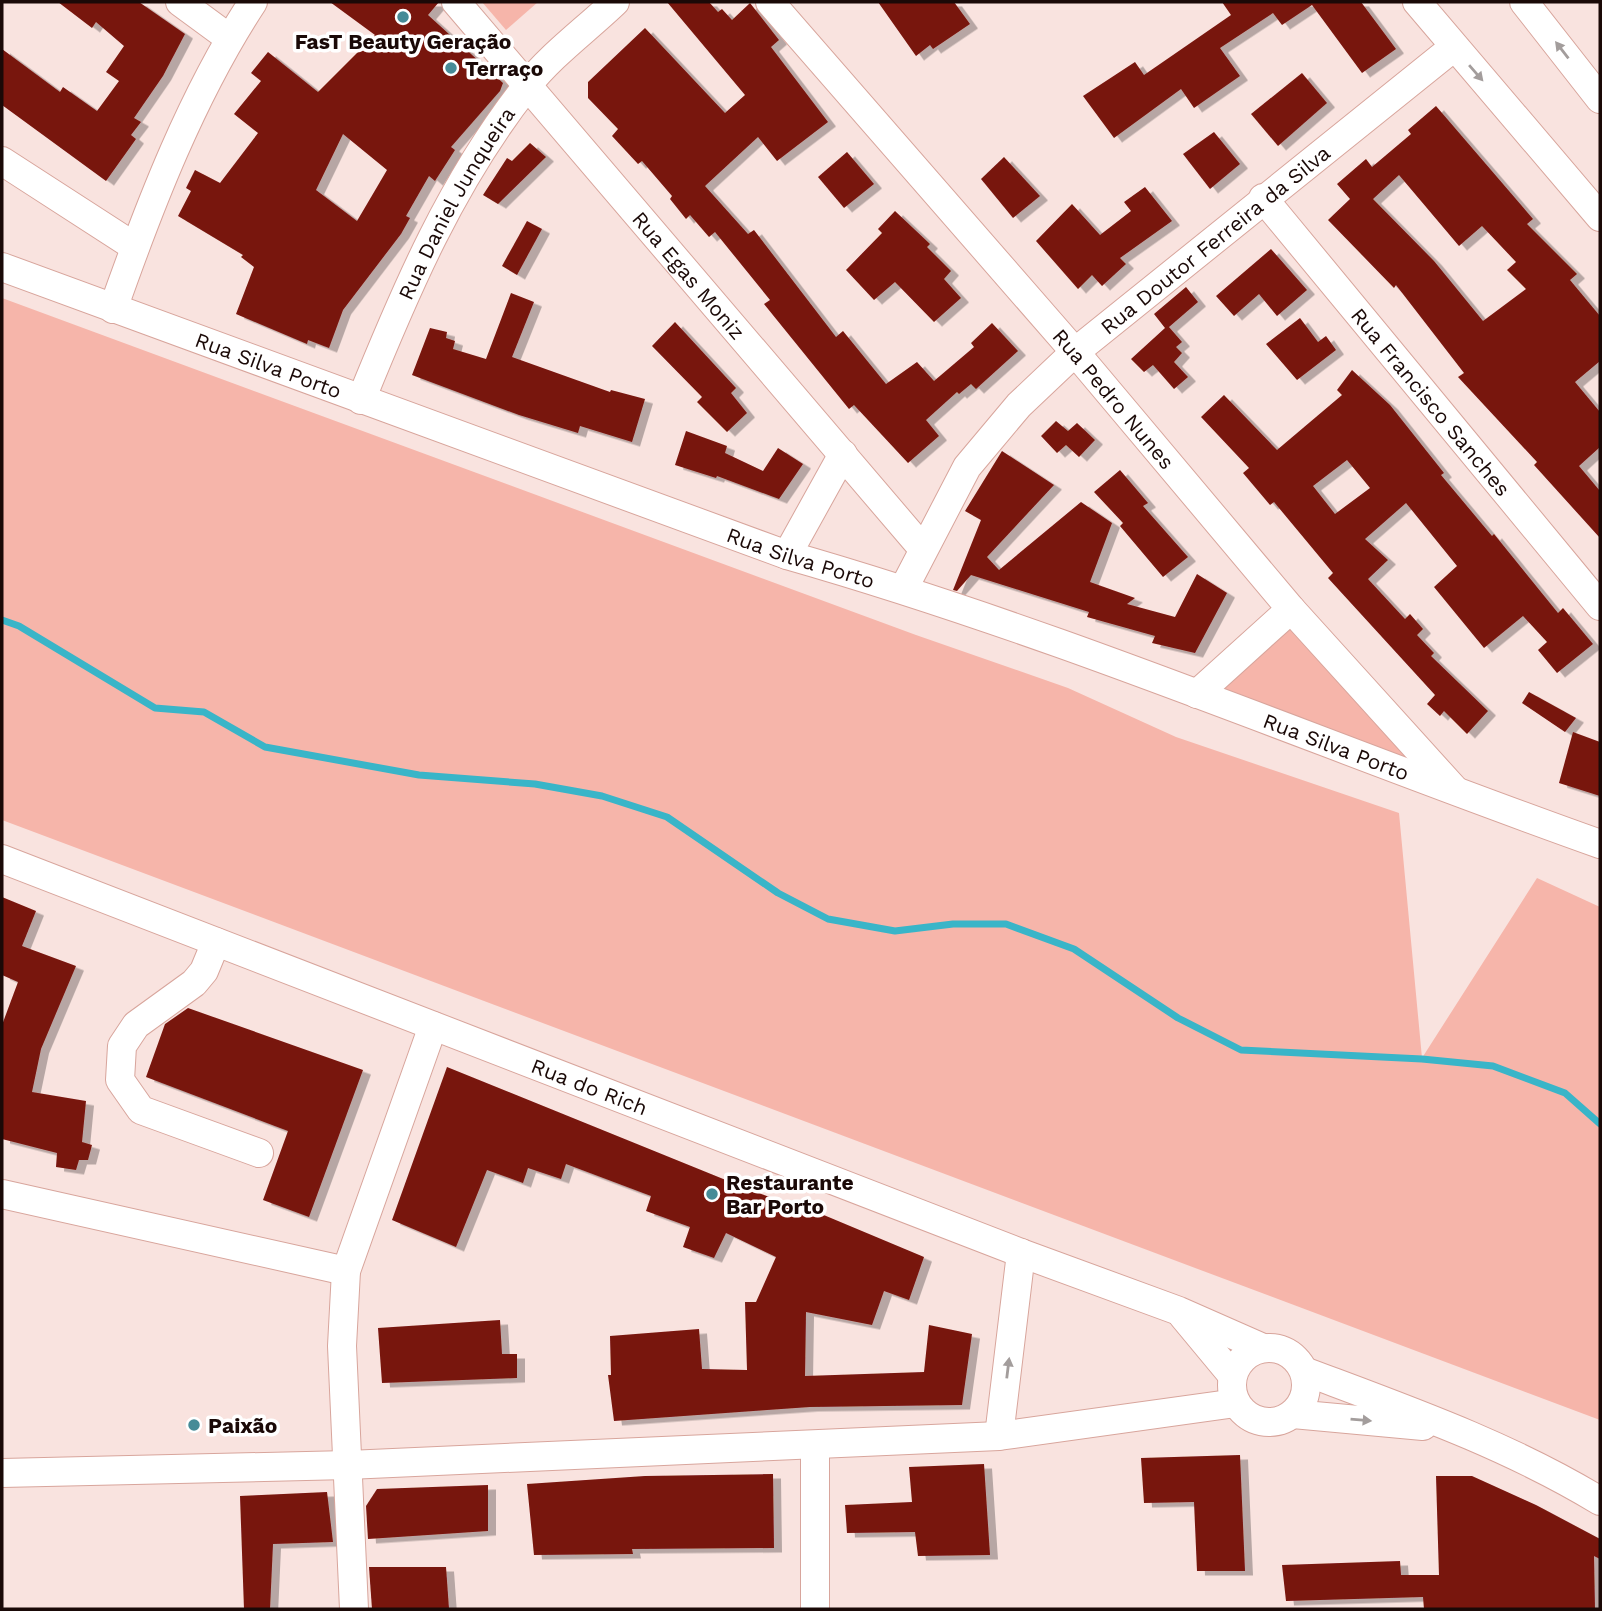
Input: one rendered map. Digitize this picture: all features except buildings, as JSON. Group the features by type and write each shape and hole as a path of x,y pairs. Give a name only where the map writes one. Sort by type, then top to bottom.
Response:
{"street":[{"path":"180,2 229,38"},
{"path":"113,309 172,156 229,38 253,2"},
{"name":"Rua Egas Moniz","path":"456,2 923,549"},
{"name":"Rua Daniel Junqueira","path":"362,400 413,273 450,202 528,85 615,2"},
{"name":"Rua Pedro Nunes","path":"770,2 1075,352 1291,609 1458,793"},
{"path":"1417,2 1600,217"},
{"path":"1524,2 1600,99"},
{"name":"Rua Doutor Ferreira da Silva","path":"904,589 968,467 1019,405 1075,352 1263,198 1454,47"},
{"path":"2,161 135,247"},
{"name":"Rua Francisco Sanches","path":"1263,198 1600,606"},
{"name":"Rua Silva Porto","path":"2,267 787,555 904,589 1600,844"},
{"path":"787,555 843,454"},
{"path":"1196,694 1291,609"},
{"name":"Rua do Rich","path":"2,859 1021,1253 1179,1311 1263,1348"},
{"path":"216,942 204,971 194,983 136,1025 122,1046 120,1080 141,1110 259,1153"},
{"path":"354,1609 342,1346 346,1271 433,1026"},
{"path":"2,1194 346,1271"},
{"path":"999,1436 1021,1253"},
{"path":"1179,1311 1232,1375"},
{"path":"1304,1371 1305,1395 1293,1414 1283,1420 1258,1421 1245,1415 1236,1404 1231,1390 1232,1375 1238,1362 1250,1352 1263,1348 1288,1352 1304,1371 1457,1429 1563,1479 1600,1501"},
{"path":"2,1473 348,1465 999,1436 1236,1404"},
{"path":"1293,1414 1457,1429"},
{"path":"814,1445 815,1609"}],"shaded area":[{"path":"482,2 538,2 506,30"},
{"path":"2,298 916,635 1068,688 1176,737 1399,813 1422,1058 1537,878 1600,907 1600,1420 2,820"},
{"path":"1288,624 1427,772 1211,691"}],"waterway":[{"path":"2,620 19,626 155,708 204,712 265,747 419,775 535,784 602,796 667,817 778,893 828,919 895,931 953,924 1006,924 1074,949 1178,1018 1241,1050 1422,1059 1493,1066 1565,1093 1600,1124"}],"place":[{"name":"FasT Beauty Geração","path":"403,17"},
{"name":"Terraço","path":"451,68"},
{"name":"Restaurante Bar Porto","path":"712,1194"},
{"name":"Paixão","path":"194,1425"}]}
